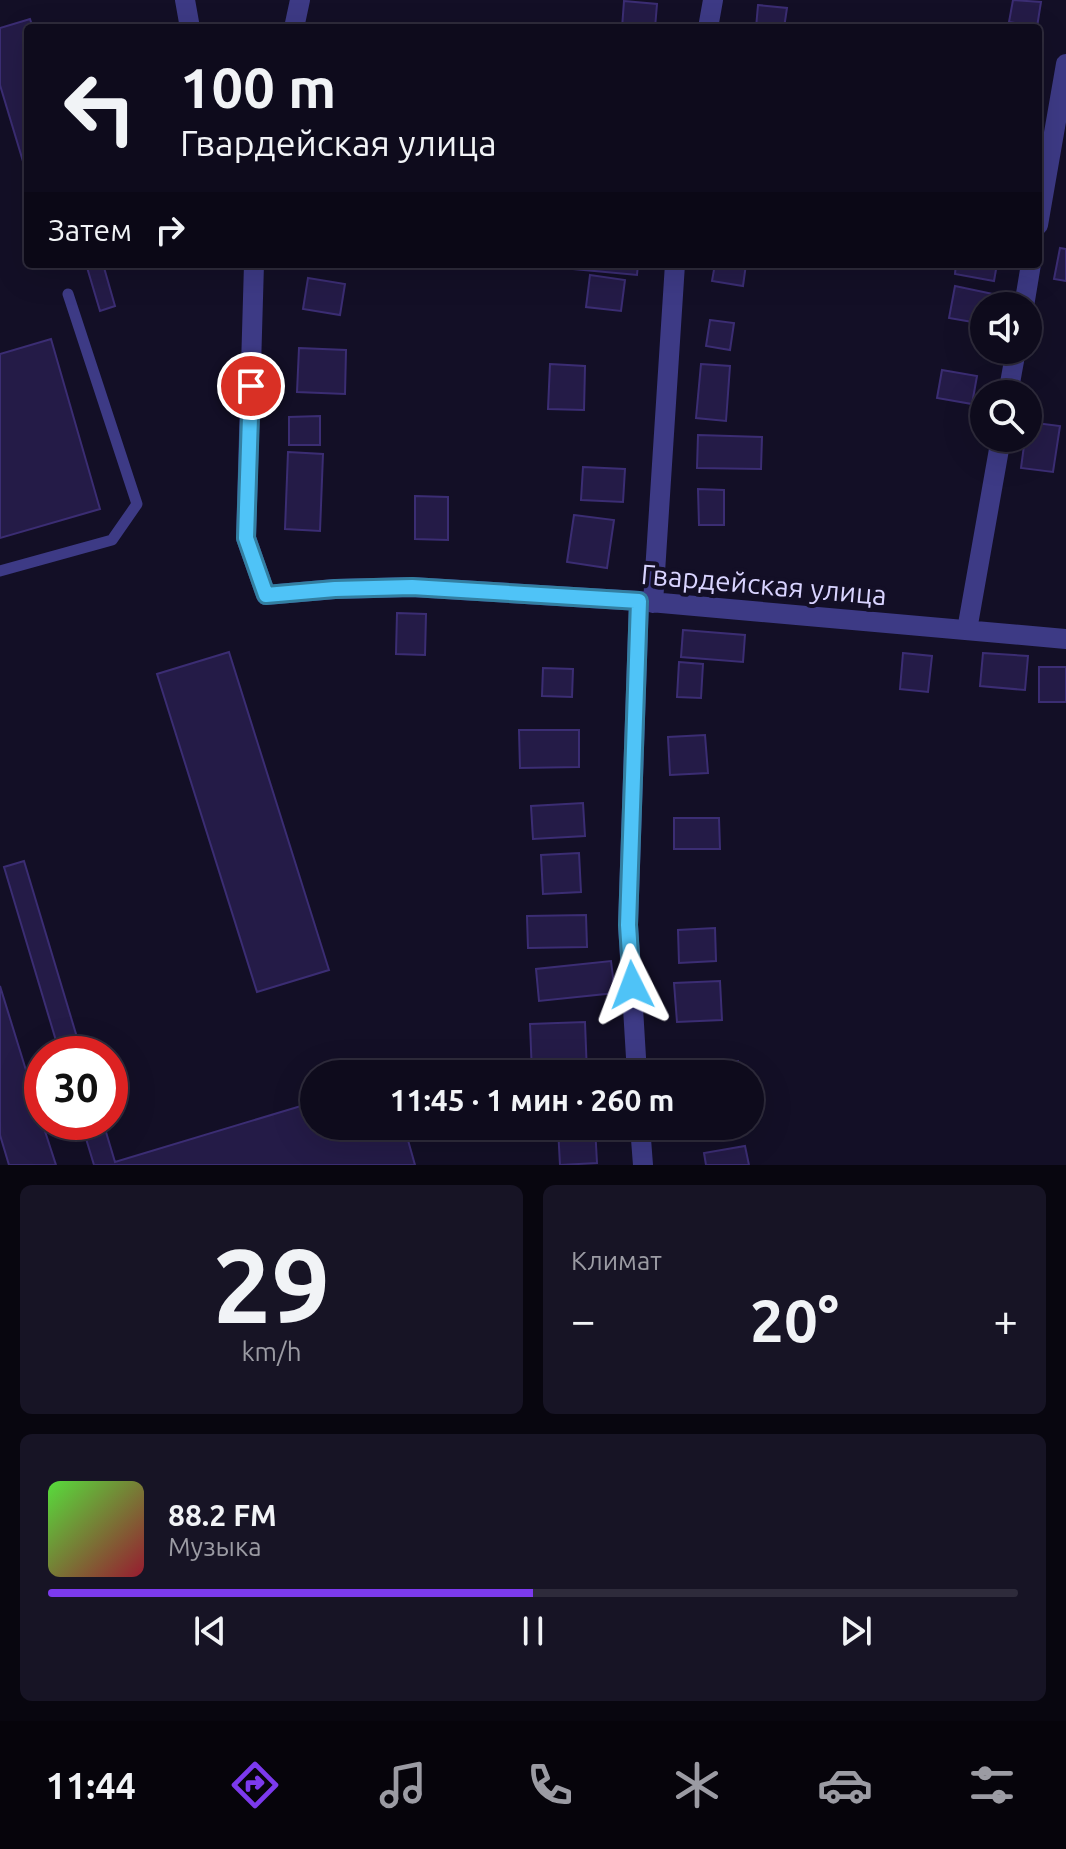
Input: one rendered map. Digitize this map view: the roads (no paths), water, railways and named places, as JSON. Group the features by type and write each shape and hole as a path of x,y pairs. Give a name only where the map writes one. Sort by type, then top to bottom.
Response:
{"street":[{"path":"185,0 189,24"},
{"path":"295,24 300,0"},
{"path":"709,24 713,0"},
{"path":"1042,202 1066,64"},
{"name":"Гвардейская улица","path":"254,268 246,538 266,595 412,587 646,602 1066,639"},
{"path":"636,1060 628,925 646,602 675,268"},
{"path":"1026,292 1030,268"},
{"path":"967,630 999,452"},
{"path":"641,1140 643,1165"}],"lane":[{"path":"0,571 112,540 137,504 68,294"}]}
